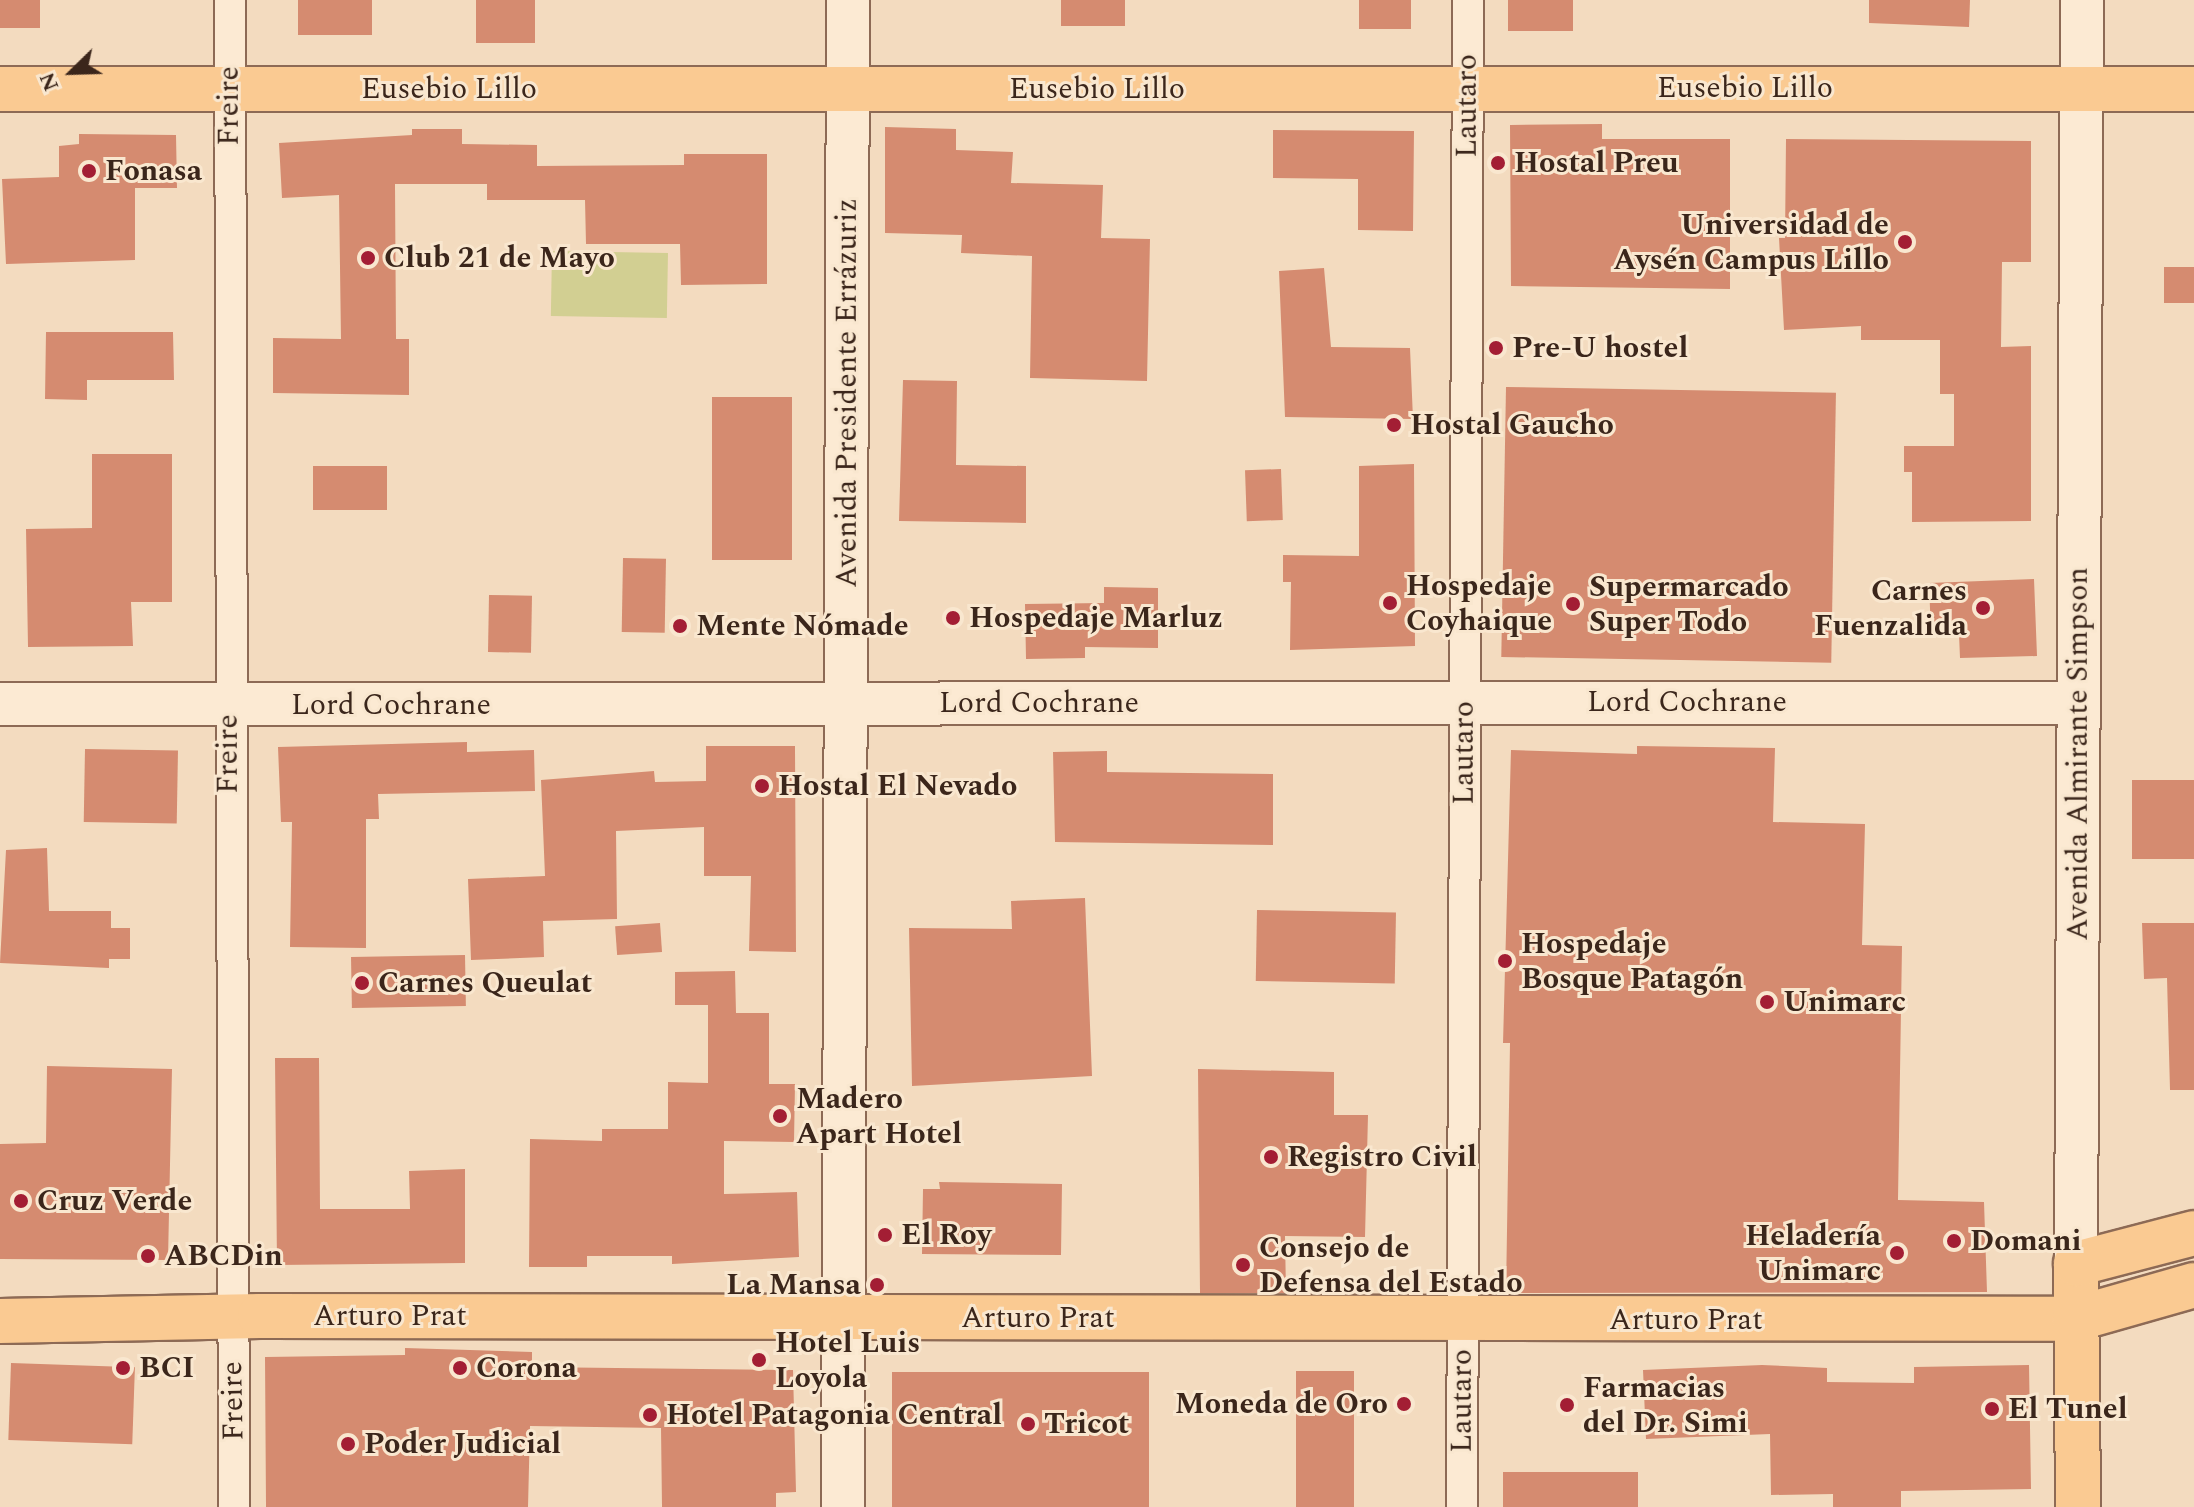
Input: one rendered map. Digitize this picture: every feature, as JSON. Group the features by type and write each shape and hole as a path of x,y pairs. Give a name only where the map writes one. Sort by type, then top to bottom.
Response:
{"main road":[{"name":"Avenida Presidente Errázuriz","path":"843,1507 848,0"},
{"name":"Avenida Almirante Simpson","path":"2078,1507 2075,1319 2082,0"},
{"name":"Eusebio Lillo","path":"0,89 2194,89"},
{"name":"Lord Cochrane","path":"0,704 2077,703"},
{"path":"2076,1264 2194,1233"},
{"name":"Arturo Prat","path":"0,1321 232,1316 2075,1319 2194,1285"}],"street":[{"name":"Freire","path":"230,0 227,705 234,1507"},
{"name":"Lautaro","path":"1462,1507 1468,0"}],"shaded area":[{"path":"552,251 668,253 667,318 551,316"}],"building":[{"path":"0,0 40,0 40,28 0,28"},
{"path":"298,0 372,0 372,35 298,35"},
{"path":"476,0 535,0 535,43 476,43"},
{"path":"1061,0 1125,0 1125,26 1061,26"},
{"path":"1359,0 1411,0 1411,29 1359,29"},
{"path":"1508,0 1573,0 1573,31 1508,31"},
{"path":"1869,0 1970,0 1969,27 1869,23"},
{"path":"1602,124 1602,139 1730,139 1730,289 1511,286 1510,125"},
{"path":"885,127 956,129 956,150 1013,152 1011,183 1103,185 1101,238 1150,239 1147,381 1030,378 1032,256 961,253 962,235 885,233"},
{"path":"412,129 462,129 462,144 537,145 537,166 684,165 684,154 767,154 767,284 681,285 680,244 586,244 585,200 487,200 487,184 395,184 396,339 409,339 409,395 273,393 273,338 341,339 339,195 282,198 279,143 412,135"},
{"path":"1273,130 1414,131 1413,231 1358,230 1358,179 1273,178"},
{"path":"79,134 176,135 177,188 135,188 135,260 6,264 2,179 59,177 59,146 79,144"},
{"name":"Universidad de Aysén Campus Lillo","path":"1786,139 2031,141 2031,262 2002,262 2001,347 2031,346 2031,521 1912,522 1912,472 1904,472 1904,446 1954,446 1954,394 1940,394 1940,340 1861,340 1861,326 1784,330 1779,238 1785,238"},
{"path":"2164,267 2194,267 2194,303 2164,303"},
{"path":"1324,268 1331,347 1410,348 1413,419 1285,417 1279,271"},
{"path":"46,332 173,332 174,380 87,380 87,400 45,399"},
{"path":"903,380 957,381 956,465 1026,466 1026,523 899,521"},
{"path":"1506,387 1836,393 1831,663 1501,657"},
{"path":"712,397 792,397 792,560 712,560"},
{"path":"92,454 172,454 172,602 131,602 133,646 28,647 26,529 92,528"},
{"path":"1414,464 1415,646 1290,650 1291,582 1283,582 1283,555 1359,556 1359,466"},
{"path":"313,466 387,466 387,510 313,510"},
{"path":"1281,469 1283,520 1247,521 1245,470"},
{"path":"623,558 666,559 665,633 622,632"},
{"name":"Carnes Fuenzalida","path":"2034,579 2037,656 1960,658 1959,634 1931,634 1929,583"},
{"path":"1104,587 1158,588 1158,648 1085,647 1085,658 1026,659 1025,604 1104,603"},
{"path":"489,595 532,596 531,653 488,652"},
{"path":"467,742 467,752 534,750 535,791 378,794 379,819 366,819 366,948 290,947 292,822 281,822 278,747"},
{"path":"706,746 795,746 796,952 749,951 751,876 704,876 704,827 616,831 617,919 543,921 544,957 471,960 468,879 545,876 541,780 654,771 655,782 706,781"},
{"name":"Unimarc","path":"1637,746 1775,748 1773,822 1865,824 1862,945 1902,946 1898,1200 1984,1202 1987,1292 1506,1293 1510,1043 1503,1043 1511,750 1637,754"},
{"path":"85,749 178,751 177,824 84,822"},
{"path":"1107,751 1107,772 1273,774 1273,845 1055,842 1053,752"},
{"path":"2132,780 2194,780 2194,859 2132,859"},
{"path":"47,848 49,911 111,911 111,928 130,928 130,959 109,959 109,968 0,963 6,850"},
{"path":"1085,898 1092,1076 912,1086 909,928 1012,929 1011,901"},
{"path":"1257,910 1396,912 1395,983 1256,981"},
{"path":"660,923 662,952 617,955 615,926"},
{"path":"2142,923 2194,923 2194,1090 2170,1090 2167,978 2144,979"},
{"path":"465,955 466,1006 352,1008 351,957"},
{"path":"735,971 736,1013 769,1013 769,1084 795,1084 794,1142 724,1141 724,1194 797,1192 799,1257 672,1264 672,1256 587,1256 587,1267 529,1267 530,1139 602,1141 602,1129 668,1129 668,1082 708,1083 708,1005 675,1005 675,972"},
{"path":"275,1058 319,1058 320,1209 410,1209 409,1171 465,1169 465,1263 277,1265"},
{"path":"47,1066 172,1069 168,1260 0,1259 0,1144 46,1143"},
{"name":"Registro Civil","path":"1198,1069 1334,1072 1334,1115 1368,1115 1365,1237 1285,1236 1286,1293 1200,1293"},
{"path":"939,1182 1062,1184 1061,1255 922,1254 923,1189 940,1189"},
{"path":"405,1348 532,1352 532,1367 793,1370 796,1492 776,1493 776,1507 662,1507 661,1428 530,1426 528,1507 266,1507 265,1357 405,1355"},
{"path":"11,1363 135,1367 132,1444 8,1440"},
{"path":"1762,1365 1827,1368 1827,1382 1914,1383 1914,1367 2029,1365 2031,1489 1901,1491 1901,1507 1833,1507 1833,1494 1771,1495 1770,1434 1646,1439 1643,1370"},
{"path":"1296,1371 1354,1371 1354,1507 1296,1507"},
{"path":"892,1372 1149,1372 1149,1507 892,1507"},
{"path":"1503,1472 1638,1472 1638,1507 1503,1507"}],"place":[{"name":"Hostal Preu","path":"1498,163"},
{"name":"Fonasa","path":"89,171"},
{"name":"Universidad de Aysén Campus Lillo","path":"1905,242"},
{"name":"Club 21 de Mayo","path":"368,258"},
{"name":"Pre-U hostel","path":"1496,348"},
{"name":"Hostal Gaucho","path":"1394,425"},
{"name":"Hospedaje Coyhaique","path":"1390,603"},
{"name":"Supermarcado Super Todo","path":"1573,604"},
{"name":"Carnes Fuenzalida","path":"1983,608"},
{"name":"Hospedaje Marluz","path":"953,618"},
{"name":"Mente Nómade","path":"680,626"},
{"name":"Hostal El Nevado","path":"762,786"},
{"name":"Hospedaje Bosque Patagón","path":"1505,961"},
{"name":"Carnes Queulat","path":"362,983"},
{"name":"Unimarc","path":"1767,1002"},
{"name":"Madero Apart Hotel","path":"780,1116"},
{"name":"Registro Civil","path":"1271,1157"},
{"name":"Cruz Verde","path":"21,1201"},
{"name":"El Roy","path":"885,1235"},
{"name":"Domani","path":"1954,1241"},
{"name":"Heladería Unimarc","path":"1897,1253"},
{"name":"ABCDin","path":"148,1256"},
{"name":"Consejo de Defensa del Estado","path":"1243,1265"},
{"name":"La Mansa","path":"877,1285"},
{"name":"Hotel Luis Loyola","path":"759,1360"},
{"name":"BCI","path":"123,1368"},
{"name":"Corona","path":"460,1368"},
{"name":"Moneda de Oro","path":"1404,1404"},
{"name":"Farmacias del Dr. Simi","path":"1567,1405"},
{"name":"El Tunel","path":"1992,1409"},
{"name":"Hotel Patagonia Central","path":"650,1415"},
{"name":"Tricot","path":"1028,1424"},
{"name":"Poder Judicial","path":"348,1444"}]}
